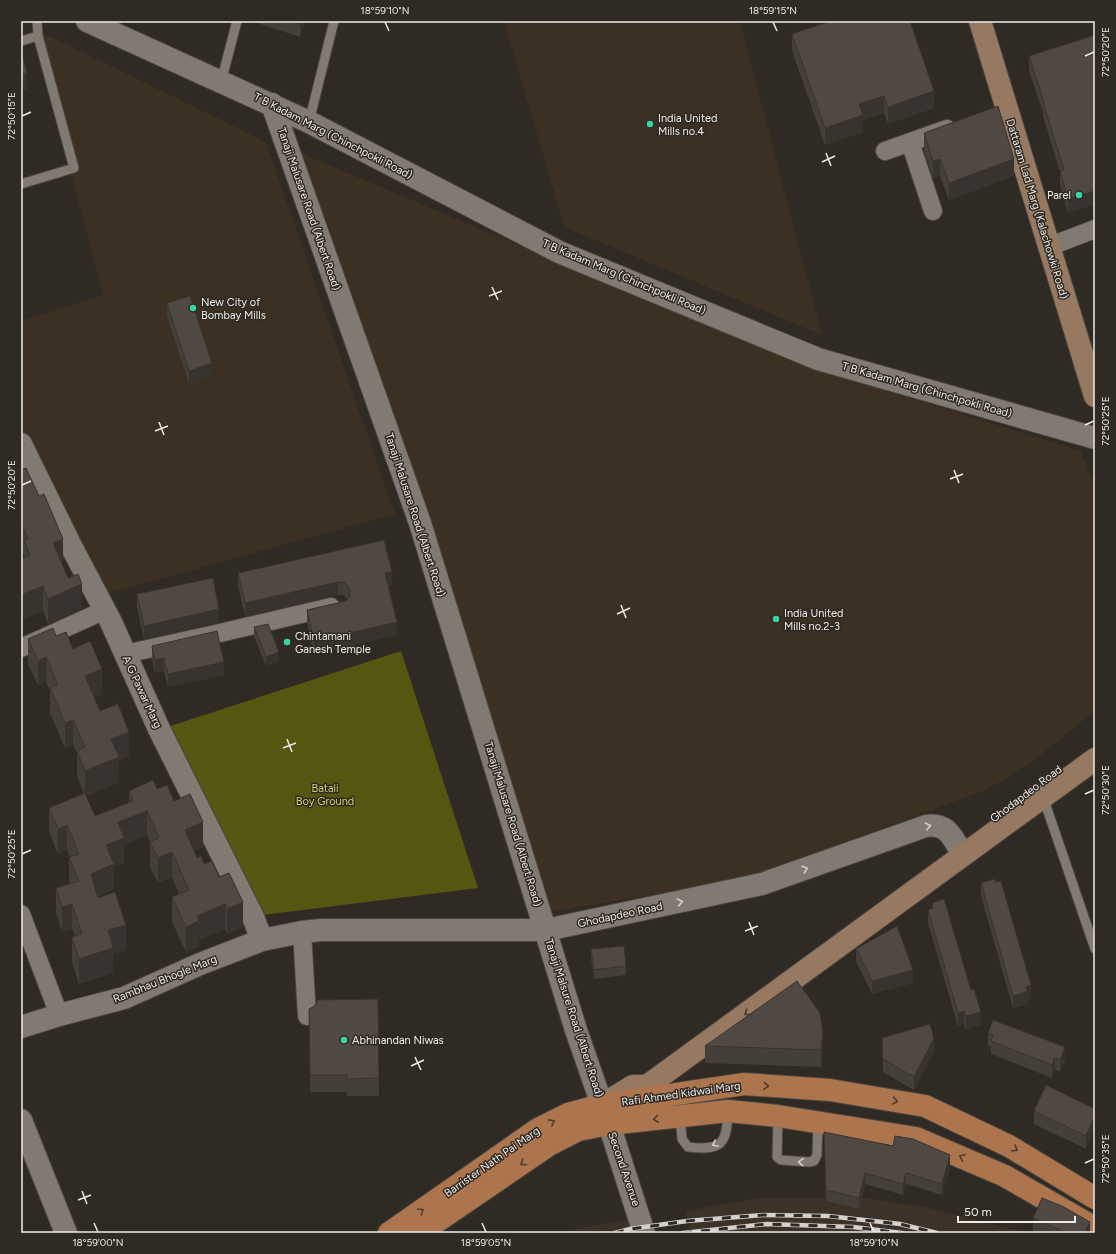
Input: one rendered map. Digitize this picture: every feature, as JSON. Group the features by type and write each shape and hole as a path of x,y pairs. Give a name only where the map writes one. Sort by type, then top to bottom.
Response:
{"main road":[{"name":"Dattaram Lad Marg (Kalachowki Road)","path":"980,21 999,110 1048,247 1095,396"},
{"name":"Ghodapdeo Road","path":"606,1115 633,1086 647,1086 960,850 1038,783 1095,743"},
{"name":"Ghodapdeo Road","path":"960,850 1043,797 1095,759"},
{"name":"Rafi Ahmed Kidwai Marg","path":"606,1115 744,1084 830,1090 925,1106 1009,1146 1095,1198"},
{"name":"Rafi Ahmed Kidwai Marg","path":"606,1115 680,1116 728,1111 778,1116 916,1138 1005,1176 1095,1228"},
{"name":"Barrister Nath Pai Marg","path":"389,1233 538,1129 568,1114 606,1115"},
{"name":"Barrister Nath Pai Marg","path":"420,1233 563,1137 606,1115"}],"street":[{"name":"T B Kadam Marg (Chinchpokli Road)","path":"87,21 309,122 559,252 818,359 1095,438"},
{"name":"Tanaji Malusare Road (Albert Road)","path":"272,104 420,523 546,930"},
{"path":"885,150 962,123"},
{"path":"910,142 933,211"},
{"path":"1048,247 1095,230"},
{"name":"A G Pawar Marg","path":"21,444 70,544 105,610 159,729 253,917 262,940"},
{"path":"125,654 340,605"},
{"path":"21,648 105,610"},
{"name":"Ghodapdeo Road","path":"262,940 302,932 321,930 546,930 762,884 935,824 943,827 949,832 960,850"},
{"path":"21,914 58,1015"},
{"name":"Tanaji Malsure Road (Albert Road)","path":"546,930 576,1030 606,1115"},
{"path":"302,932 307,1016"},
{"name":"Rambhau Bhogle Marg","path":"21,1027 58,1015 124,998 200,964 262,940"},
{"name":"Second Avenue","path":"606,1115 644,1233"},
{"path":"21,1120 66,1233"}],"lane":[{"path":"21,184 74,168 38,36 37,21"},
{"path":"221,82 237,21"},
{"path":"309,122 334,21"},
{"path":"21,40 38,36"},
{"path":"1043,797 1095,949"},
{"path":"680,1116 682,1139 688,1146 705,1148 718,1145 726,1137 728,1127 728,1111"},
{"path":"778,1116 777,1157 781,1160 814,1161 817,1155 818,1122"}],"shaded area":[{"name":"India United Mills no.4","path":"504,21 740,21 822,335 564,227"},
{"name":"New City of Bombay Mills","path":"33,28 266,142 395,514 106,594 21,425 21,321 103,295"},
{"name":"India United Mills no.2-3","path":"296,151 814,368 1081,451 1095,486 1095,711 1027,766 986,790 746,878 552,912 427,526"},
{"path":"760,1198 867,1198 929,1208 1027,1233 690,1233 686,1211"},
{"path":"628,1220 631,1233 566,1233 578,1229"}],"green space":[{"name":"Batali Boy Ground","path":"401,651 478,888 255,916 161,729"}],"building":[{"path":"290,21 301,21 300,24"},
{"path":"831,21 910,21 934,91 888,107 884,96 859,104 863,115 825,128 792,34"},
{"path":"1095,35 1095,191 1068,199 1060,171 1064,170 1029,56"},
{"path":"21,50 27,73 21,74"},
{"path":"998,106 1014,159 949,183 940,159 933,161 924,133"},
{"path":"190,296 212,363 189,371 167,303"},
{"path":"26,468 39,496 44,494 63,539 53,543 68,578 78,574 82,584 48,599 43,586 21,595 21,559 30,555 24,540 28,539 21,523 21,470"},
{"path":"384,540 392,572 385,573 397,622 314,641 307,610 347,600 350,595 350,589 343,582 245,603 238,573"},
{"path":"213,578 219,609 144,626 137,594"},
{"path":"268,624 279,652 266,657 254,627"},
{"path":"53,628 56,636 66,632 73,649 90,641 102,669 85,676 100,711 118,704 129,732 111,739 119,757 85,771 77,751 85,747 73,720 65,723 50,688 58,685 46,657 38,661 28,639"},
{"path":"217,631 224,662 168,674 164,658 155,660 152,646"},
{"path":"153,780 157,789 167,785 174,801 190,794 203,822 185,830 197,858 201,856 204,864 212,861 219,877 229,873 243,902 227,909 225,904 197,916 199,921 186,927 172,897 189,890 172,852 158,858 150,842 159,838 147,811 118,822 124,838 106,845 114,864 91,874 98,898 115,892 126,925 108,930 113,948 79,959 72,937 82,934 72,904 62,907 56,888 79,881 69,857 79,854 67,825 58,829 49,808 85,793 95,816 133,801 129,791"},
{"path":"995,879 996,882 1001,881 1031,985 1026,987 1028,991 1013,996 981,883"},
{"path":"944,899 971,990 974,989 981,1012 966,1016 964,1011 958,1013 928,910 933,908 932,903"},
{"path":"897,926 913,970 872,981 856,949"},
{"path":"624,946 626,966 594,970 591,949"},
{"path":"797,981 820,1013 823,1032 821,1050 705,1046"},
{"name":"Abhinandan Niwas","path":"378,999 379,1078 347,1079 347,1075 310,1075 309,1009 316,1004 317,1000"},
{"path":"993,1020 1065,1047 1060,1060 1055,1058 1052,1065 991,1041 993,1035 988,1033"},
{"path":"930,1024 934,1038 914,1077 883,1059 882,1038"},
{"path":"1046,1085 1095,1109 1095,1116 1086,1136 1034,1111"},
{"path":"824,1132 893,1146 895,1136 913,1139 950,1155 942,1184 906,1173 903,1184 865,1173 859,1198 826,1190"},
{"path":"1042,1198 1062,1206 1090,1222 1085,1233 1066,1233 1033,1218"}],"railway":[{"path":"615,1233 630,1229 687,1221 763,1215 828,1216 900,1224 937,1233"},
{"path":"683,1233 767,1224 853,1227 902,1233"}],"place":[{"name":"India United Mills no.4","path":"650,124"},
{"name":"Parel","path":"1079,195"},
{"name":"New City of Bombay Mills","path":"193,308"},
{"name":"India United Mills no.2-3","path":"776,619"},
{"name":"Chintamani Ganesh Temple","path":"287,642"},
{"name":"Abhinandan Niwas","path":"344,1040"}]}
